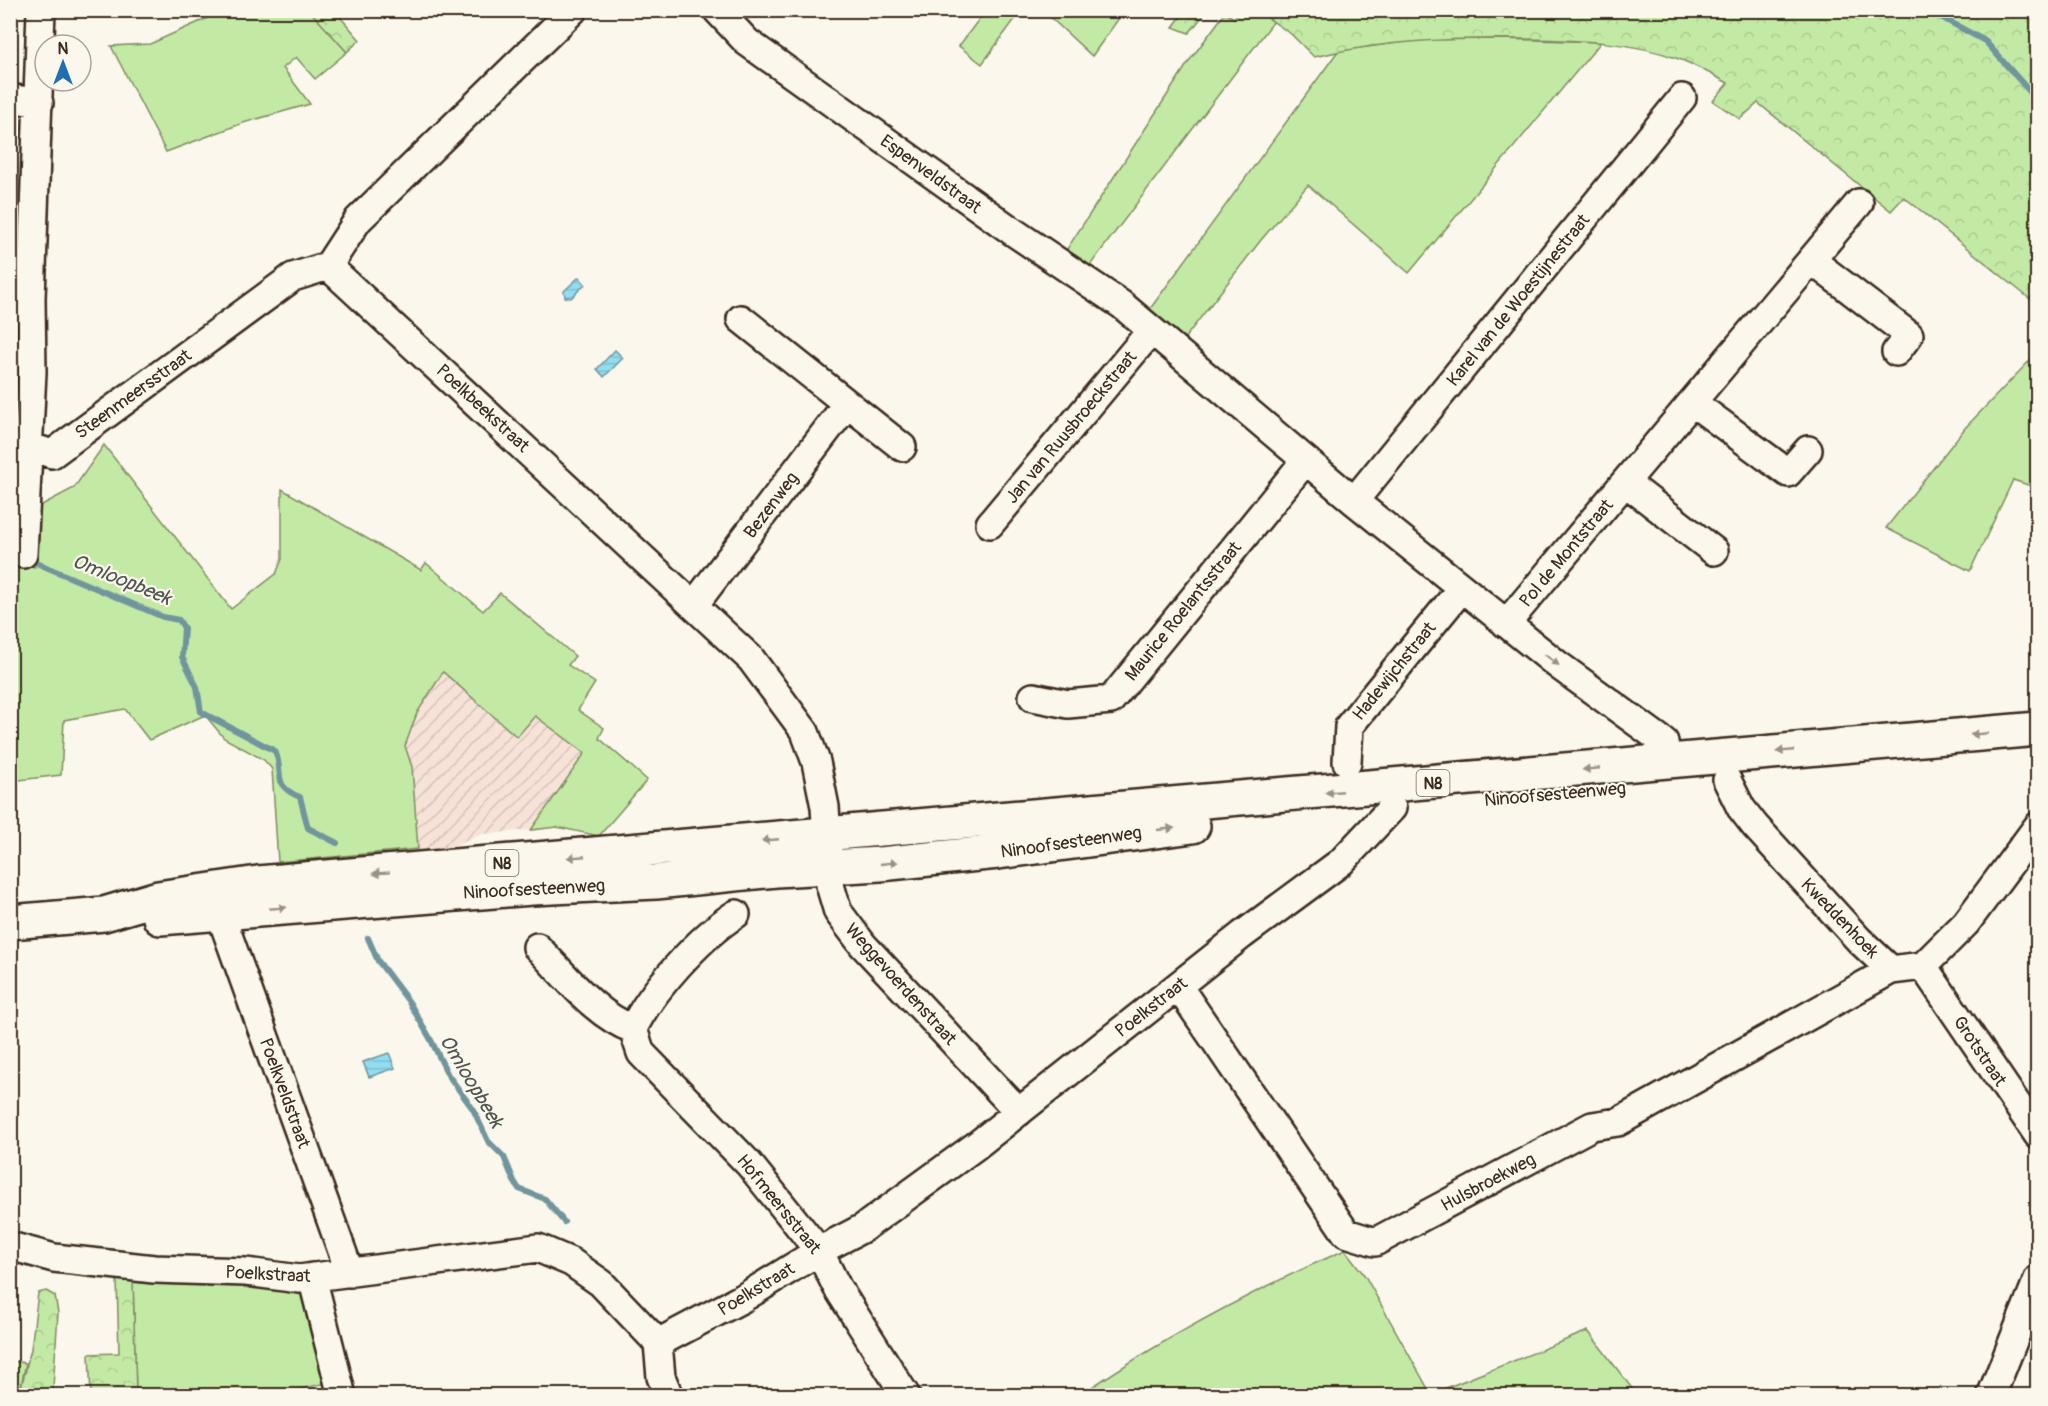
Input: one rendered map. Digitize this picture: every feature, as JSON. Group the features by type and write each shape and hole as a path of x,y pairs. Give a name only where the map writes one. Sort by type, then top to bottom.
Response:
{"main road":[{"name":"Ninoofsesteenweg","path":"10,922 104,914 158,898 258,883 828,836 2037,729"},
{"name":"Ninoofsesteenweg","path":"104,914 144,919 830,868 999,852 1148,831 2037,752"}],"street":[{"path":"23,554 28,446 21,333 39,103 41,10"},
{"path":"328,266 357,220 573,10"},
{"name":"Espenveldstraat","path":"717,10 747,42 1012,231 1122,305 1151,331"},
{"path":"10,98 39,103"},
{"name":"Karel van de Woestijnestraat","path":"1354,501 1682,98"},
{"name":"Pol de Montstraat","path":"1506,624 1859,202"},
{"path":"1811,260 1909,335 1896,352"},
{"name":"Steenmeersstraat","path":"28,446 52,454 293,277 328,266"},
{"name":"Poelkbeekstraat","path":"328,266 751,659 805,732 821,777 828,836"},
{"path":"741,319 902,447"},
{"path":"1151,331 1305,461 1506,624 1664,742 1667,762"},
{"name":"Jan van Ruusbroeckstraat","path":"990,524 1151,331"},
{"path":"1692,402 1788,473 1808,450"},
{"name":"Bezenweg","path":"694,605 847,404"},
{"name":"Maurice Roelantsstraat","path":"1033,697 1068,704 1111,700 1305,461"},
{"name":"Pol de Montstraat","path":"1625,482 1714,551"},
{"name":"Hadewijchstraat","path":"1347,762 1349,726 1462,588"},
{"name":"Kweddenhoek","path":"1727,780 1741,808 1755,826 1851,932 1891,970 1923,966"},
{"name":"Poelkstraat","path":"10,1246 54,1258 154,1269 246,1272 299,1279 538,1248 571,1262 601,1283 658,1343 743,1298 819,1251 863,1228 1019,1112 1178,986 1341,862 1392,808"},
{"path":"1923,966 1966,922 2037,826"},
{"name":"Weggevoerdenstraat","path":"828,836 833,901 844,923 1019,1112"},
{"name":"Poelkveldstraat","path":"220,913 350,1273"},
{"path":"537,947 618,1023 633,1029 644,1006 716,927 736,914"},
{"name":"Grotstraat","path":"1923,966 2037,1135"},
{"name":"Hulsbroekweg","path":"1178,986 1346,1233 1375,1242 1592,1126 1618,1122 1891,970"},
{"name":"Hofmeersstraat","path":"633,1029 641,1053 749,1164 819,1251 837,1287 906,1395"},
{"path":"312,1277 342,1395"},
{"path":"1991,1395 2037,1279"},
{"path":"658,1343 661,1377 669,1395"}],"shaded area":[{"path":"443,672 517,737 535,716 585,753 531,830 482,834 453,847 418,849 412,767 405,746 417,713"}],"green space":[{"path":"310,10 347,52 315,79 296,57 283,68 310,104 243,123 166,152 111,46 150,44 210,17 208,11"},
{"path":"1186,10 1207,11 1189,33 1173,27"},
{"path":"310,11 335,11 360,40 347,52"},
{"path":"985,11 1021,11 982,64 959,46"},
{"path":"1057,11 1124,11 1092,56 1051,18"},
{"path":"1240,11 1258,11 1274,21 1088,268 1065,252 1190,60 1225,13 1234,18"},
{"path":"1258,11 2037,11 2037,288 2030,299 1904,197 1891,211 1758,103 1740,119 1713,101 1728,83 1679,59 1623,45 1565,40 1499,39 1393,44 1314,57 1291,34"},
{"path":"1498,39 1601,42 1409,273 1308,185 1261,240 1184,339 1150,309 1338,51 1418,40"},
{"path":"2037,353 2037,488 2013,480 1970,571 1886,528 1965,428"},
{"path":"104,445 231,609 276,574 282,559 282,489 421,570 426,563 483,611 500,593 575,656 568,665 595,683 578,710 604,728 599,738 647,780 599,836 557,827 531,830 585,753 535,716 517,737 443,672 417,713 405,746 412,767 418,849 278,862 272,769 264,760 224,738 205,715 149,740 125,709 64,720 61,775 11,781 10,545 16,564 35,567 38,507 74,488"},
{"path":"1345,1250 1365,1276 1431,1394 1588,1331 1637,1395 1080,1395 1176,1334 1276,1282"},
{"path":"117,1280 133,1280 136,1395 91,1395 89,1354 119,1353"},
{"path":"133,1280 290,1287 303,1295 331,1382 274,1395 136,1395"},
{"path":"46,1291 55,1296 58,1313 53,1388 56,1395 19,1395 31,1349 38,1293"},
{"path":"11,1361 26,1363 19,1395 11,1396"}],"water":[{"path":"579,277 585,284 571,298 565,297 564,291"},
{"path":"615,350 623,358 604,377 597,369"},
{"path":"389,1053 395,1068 369,1077 363,1062"}],"waterway":[{"path":"1928,10 1985,41 2038,101"},
{"name":"Omloopbeek","path":"39,564 163,617 179,620 184,628 182,657 197,687 201,712 275,751 282,783 285,788 300,797 308,828 337,843"},
{"name":"Omloopbeek","path":"368,938 378,961 409,1002 448,1075 473,1109 488,1141 504,1157 519,1189 545,1199 564,1222"}]}
